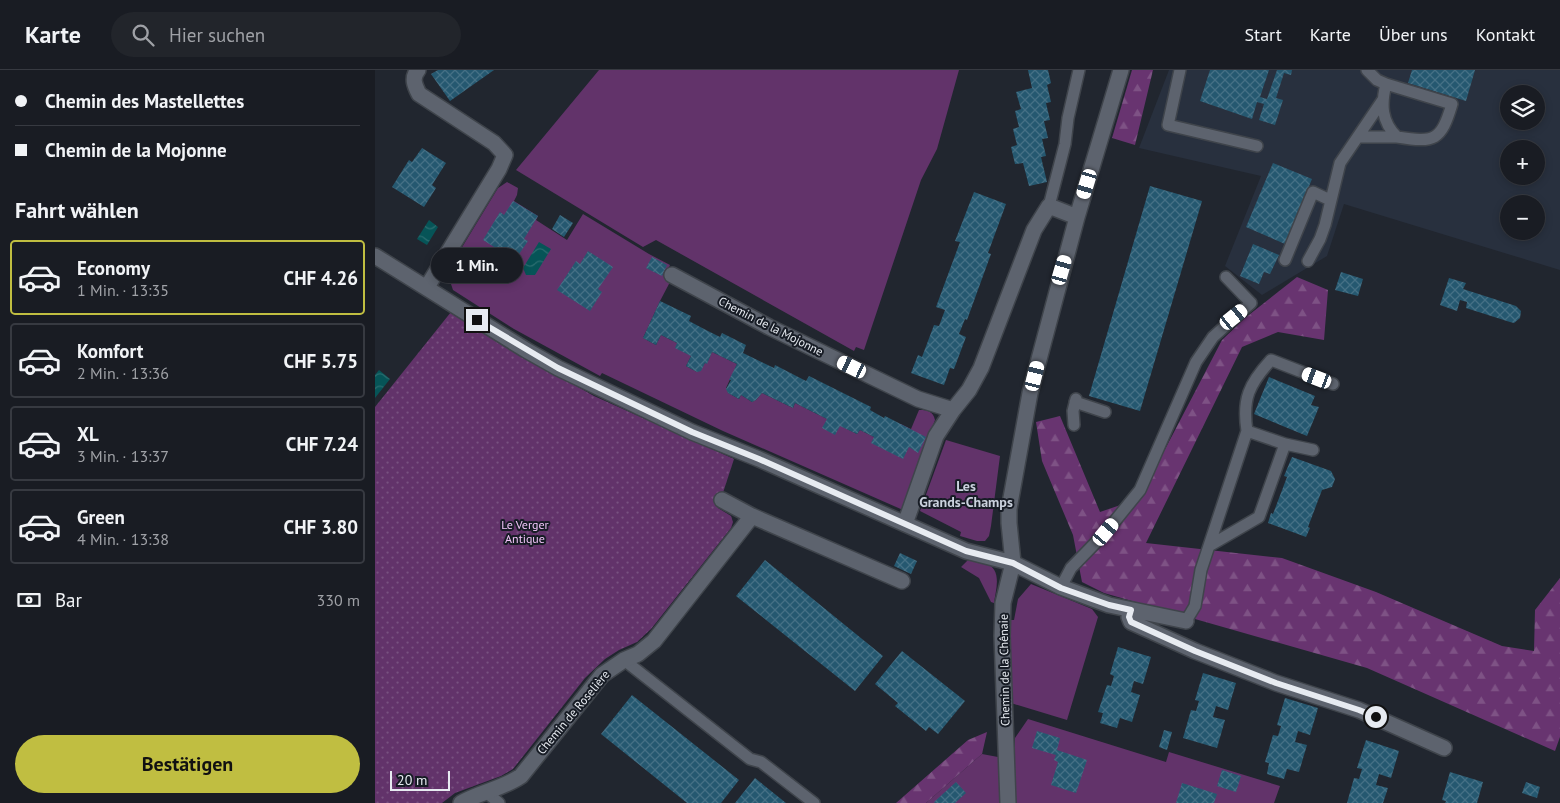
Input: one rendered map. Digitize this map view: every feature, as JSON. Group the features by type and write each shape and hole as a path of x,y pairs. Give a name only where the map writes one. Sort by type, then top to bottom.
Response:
{"street":[{"path":"418,70 415,73 413,84 419,94 494,143 505,155 499,169 427,287"},
{"name":"Chemin de la Chênaie","path":"1008,803 1002,608 1013,563 1009,509 1025,416 1077,216 1121,70"},
{"path":"905,524 937,436 953,410 969,390 981,368 1034,230 1049,206 1077,216"},
{"path":"375,256 558,368 692,432 759,459 966,551 1013,563 1061,588 1109,605 1186,621"},
{"name":"Chemin de la Mojonne","path":"672,275 769,327 918,399 953,410"},
{"path":"722,500 752,516 902,582"},
{"name":"Chemin de Roselière","path":"461,803 485,792 505,786 521,776 602,675 623,660 638,654 654,641 752,516"},
{"path":"1131,610 1129,617 1131,622 1195,651 1276,683 1359,710 1444,748"}],"lane":[{"path":"1049,206 1065,144 1068,118 1079,70"},
{"path":"1180,70 1168,125 1257,146"},
{"path":"1358,137 1397,137 1425,140 1437,136 1446,126 1452,104 1386,84 1377,80 1367,70"},
{"path":"1308,260 1320,239 1340,163 1382,101 1386,84"},
{"path":"1382,101 1387,122 1397,137"},
{"path":"1285,260 1313,192 1330,200"},
{"path":"1061,588 1071,568 1106,532 1140,490 1196,362 1213,337 1251,303 1226,277"},
{"path":"1186,621 1195,606 1201,570 1247,431 1245,415 1249,387 1256,376 1271,360 1333,384"},
{"path":"1074,425 1073,411 1075,400 1105,412"},
{"path":"1247,431 1285,444 1313,450"},
{"path":"1209,546 1259,517 1285,444"},
{"path":"623,660 750,759 761,762 814,803"},
{"path":"485,792 499,803"}],"shaded area":[{"path":"1169,70 1560,70 1560,270 1344,204 1327,256 1262,295 1225,266 1261,176 1139,148"}],"green space":[{"path":"599,70 959,70 937,149 921,180 864,350 856,347 854,351 656,240 643,247 516,170"},
{"path":"1132,70 1153,70 1135,145 1112,138"},
{"path":"507,182 518,188 514,201 538,216 536,220 567,240 583,214 670,265 664,278 670,282 643,338 656,345 661,335 677,343 691,356 686,366 697,372 707,363 712,352 737,364 726,388 728,393 739,399 741,395 752,402 762,393 793,408 795,403 857,434 860,430 874,437 887,451 901,424 911,429 919,410 931,413 935,420 903,510 723,431 602,373 600,376 514,329 453,290 447,272 498,188"},
{"path":"1297,277 1328,290 1324,340 1278,332 1242,347 1146,543 1282,558 1376,592 1502,646 1534,651 1535,610 1560,578 1560,737 1555,751 1367,668 1104,593 1082,582 1073,535 1042,461 1036,422 1060,416 1100,512 1138,499 1222,340 1245,318"},
{"name":"Le Verger Antique","path":"451,312 493,339 594,396 734,459 718,508 731,516 733,522 731,528 651,629 637,642 605,659 585,678 513,769 501,776 455,793 442,803 375,803 375,407"},
{"path":"946,440 1000,456 991,526 989,536 985,541 977,541 960,536 961,532 920,511"},
{"path":"968,560 984,563 994,569 997,586 994,603 991,602 979,578 961,567"},
{"path":"1031,584 1092,609 1098,617 1067,720 1011,703 1010,620 1014,620 1018,599"},
{"path":"1028,719 1166,762 1169,752 1280,786 1274,803 1015,803 1013,785 1015,738"},
{"path":"987,732 982,754 926,803 896,803 968,740"},
{"path":"982,754 998,757 1000,803 926,803"}],"water":[{"path":"429,220 438,227 427,245 417,239"},
{"path":"539,242 551,249 535,275 526,275 523,268"},
{"path":"379,370 390,379 375,398 375,375"}],"building":[{"path":"438,70 494,70 450,101 431,74"},
{"path":"1028,70 1048,70 1051,83 1047,85 1051,102 1046,103 1050,120 1044,121 1048,138 1042,139 1046,156 1041,157 1047,182 1029,186 1023,163 1015,164 1011,147 1017,145 1013,129 1019,127 1015,111 1021,109 1016,92 1032,88"},
{"path":"1210,70 1269,70 1260,97 1267,99 1277,70 1292,70 1291,75 1284,73 1276,98 1283,100 1275,125 1259,120 1264,104 1257,102 1252,119 1200,101"},
{"path":"1412,70 1475,70 1466,101 1408,83"},
{"path":"422,148 446,163 432,185 436,188 424,207 392,187 409,160 412,162"},
{"path":"1273,163 1312,179 1285,244 1246,227"},
{"path":"1150,186 1202,201 1140,411 1089,396"},
{"path":"974,192 1006,204 988,253 991,254 967,320 965,319 959,334 966,337 954,369 950,368 944,385 911,373 918,355 922,357 934,325 939,326 945,310 936,307 960,242 955,241"},
{"path":"513,201 538,216 524,239 528,241 515,260 483,240 500,212 504,215"},
{"path":"560,215 573,223 564,237 552,229"},
{"path":"1253,244 1279,255 1270,274 1264,272 1259,284 1240,276"},
{"path":"588,251 613,267 598,289 602,292 590,311 557,290 576,261 580,264"},
{"path":"652,257 667,265 662,276 646,268"},
{"path":"1341,272 1363,279 1358,296 1335,290"},
{"path":"1449,278 1466,283 1463,289 1516,306 1521,311 1520,318 1514,323 1510,322 1466,308 1467,302 1460,300 1457,311 1440,305"},
{"path":"660,301 691,316 689,321 704,329 720,337 722,333 746,345 743,353 774,368 775,365 806,381 809,376 871,407 870,410 884,418 885,416 926,437 918,453 909,447 903,459 871,443 874,437 860,430 857,434 840,426 835,435 822,428 827,419 795,403 793,408 762,393 752,402 741,395 739,399 728,393 726,389 737,364 712,352 707,364 705,363 701,371 697,372 686,366 691,356 675,348 677,343 661,335 656,345 643,338"},
{"path":"1269,377 1315,396 1311,405 1319,407 1307,436 1254,414"},
{"path":"1292,457 1331,471 1335,479 1332,487 1322,490 1306,537 1268,523 1287,477 1284,476"},
{"path":"900,553 917,561 911,574 894,566"},
{"path":"765,560 883,656 855,691 736,596"},
{"path":"1118,647 1151,657 1143,684 1134,681 1131,692 1140,695 1132,722 1120,718 1117,728 1100,723 1103,713 1098,712 1107,685 1111,686 1114,676 1110,674"},
{"path":"902,651 965,701 938,734 929,727 926,731 895,706 898,703 875,684"},
{"path":"1203,673 1236,683 1228,710 1216,706 1213,717 1225,720 1217,748 1183,738 1191,710 1196,711 1199,701 1195,700"},
{"path":"632,695 739,780 721,803 687,803 601,734"},
{"path":"1285,698 1318,708 1310,735 1298,731 1295,742 1307,745 1299,772 1287,769 1284,779 1267,774 1269,763 1265,762 1273,735 1278,736 1281,726 1277,725"},
{"path":"1164,730 1172,732 1167,750 1159,747"},
{"path":"1037,731 1060,738 1057,750 1087,760 1076,793 1051,785 1058,762 1054,760 1056,755 1032,748"},
{"path":"1366,740 1399,751 1391,778 1379,774 1376,785 1388,788 1383,803 1347,803 1354,778 1359,779 1362,769 1357,768"},
{"path":"1222,770 1241,776 1236,792 1217,786"},
{"path":"1450,772 1483,782 1477,803 1445,803 1446,801 1442,800"},
{"path":"755,778 786,803 735,803"},
{"path":"956,782 966,793 955,803 934,802"},
{"path":"1526,782 1540,787 1537,798 1522,793"},
{"path":"1182,783 1217,794 1214,803 1176,803"}],"district":[{"name":"Les Grands-Champs","path":"966,494"}],"route":[{"path":"477,320 558,368 692,432 759,459 966,551 1013,563 1061,588 1109,605 1131,610 1129,617 1131,622 1195,651 1276,683 1376,717"}]}
